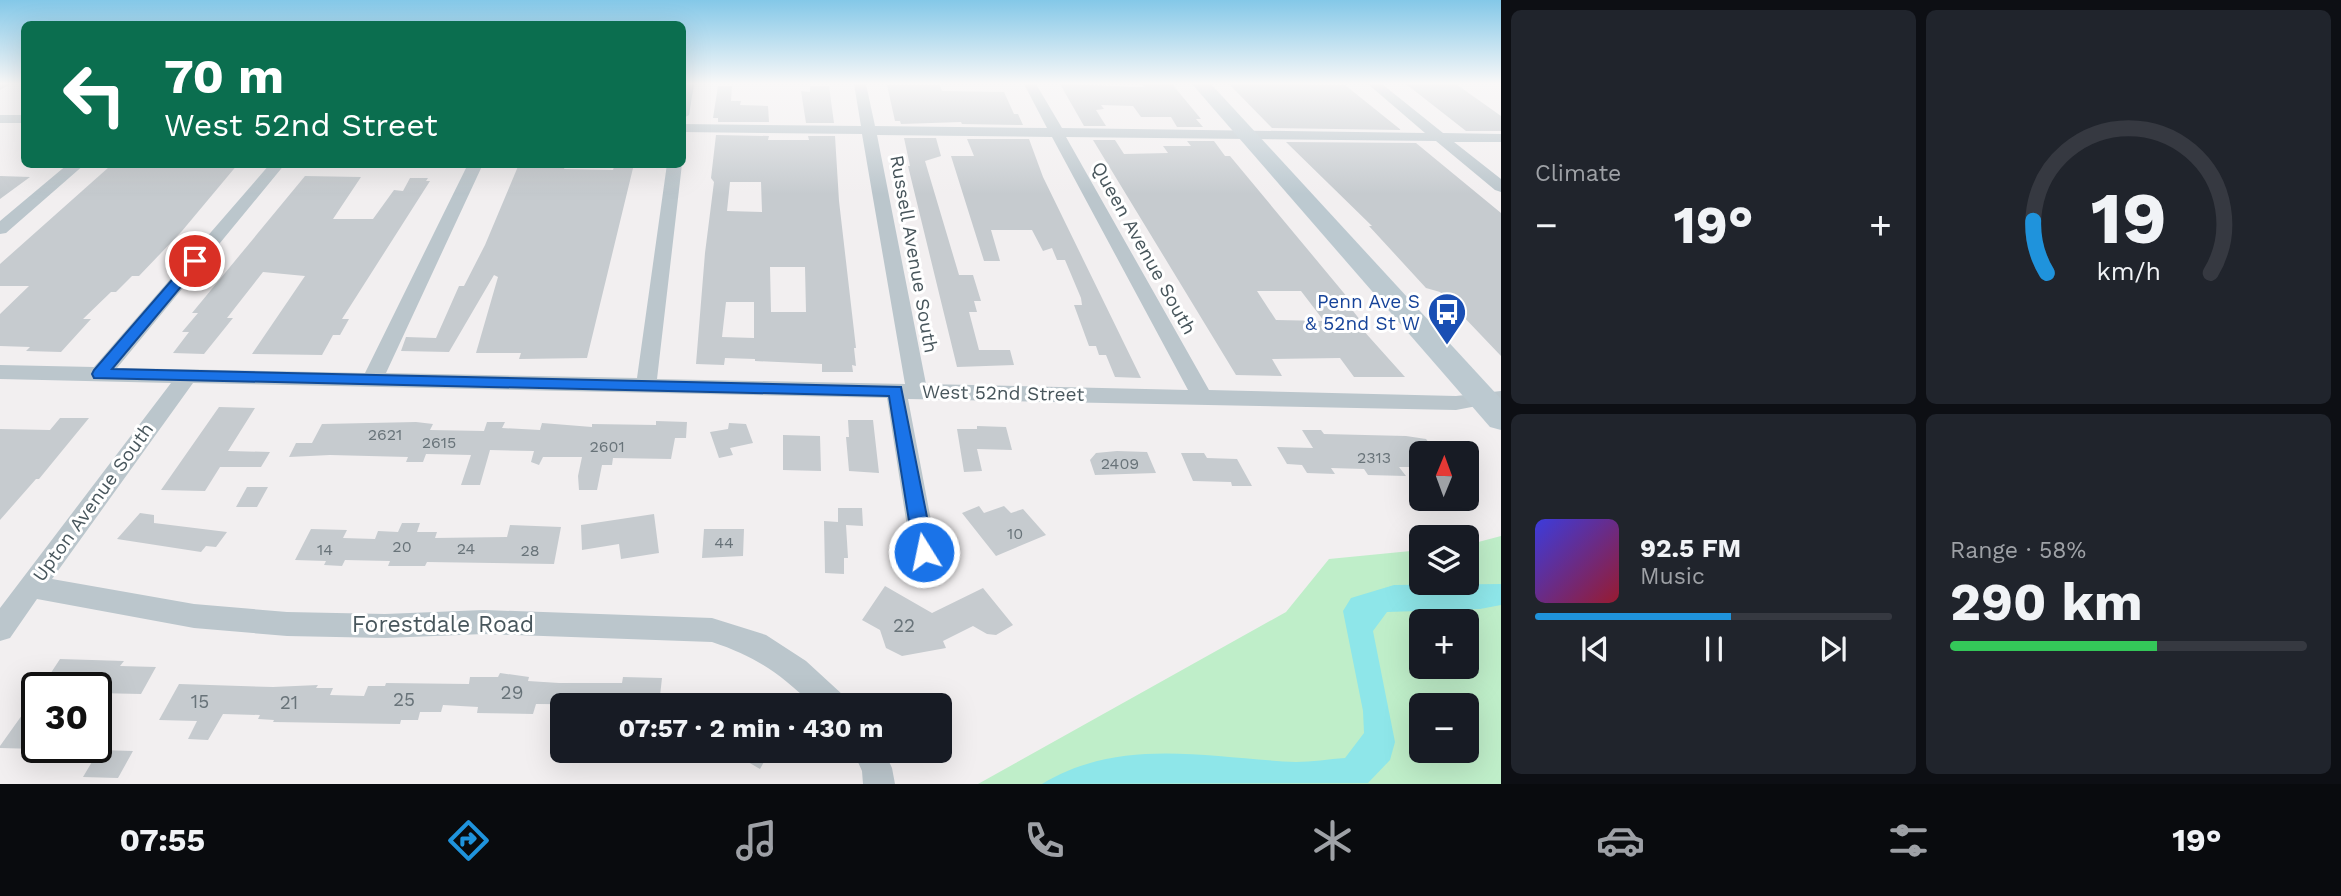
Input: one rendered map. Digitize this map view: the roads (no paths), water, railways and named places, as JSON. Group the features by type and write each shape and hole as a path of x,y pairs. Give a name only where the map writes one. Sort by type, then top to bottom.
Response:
{"main road":[{"path":"1233,121 1491,398 1501,419"}],"street":[{"name":"Russell Avenue South","path":"867,121 906,391 924,552"},
{"name":"Queen Avenue South","path":"1050,121 1202,396"},
{"path":"1420,121 1501,187"},
{"path":"686,128 1501,138"},
{"path":"0,229 73,168"},
{"path":"100,374 275,168"},
{"path":"372,380 474,168"},
{"path":"646,385 675,168"},
{"name":"West 52nd Street","path":"0,372 1456,402 1491,398"},
{"name":"Upton Avenue South","path":"0,629 187,376"},
{"name":"Forestdale Road","path":"31,587 194,616 287,624 386,626 484,622 712,630 756,644 796,670 820,693"},
{"path":"875,763 879,784"}],"water":[{"path":"1479,584 1501,584 1501,605 1480,609 1409,609 1409,611 1387,612 1373,631 1395,742 1390,760 1368,783 1042,784 1072,769 1134,755 1198,755 1296,762 1345,758 1364,733 1363,711 1343,611 1351,598 1394,585 1409,585 1409,595 1479,595"}],"place":[{"name":"Penn Ave S & 52nd St W","path":"1447,346"}]}
